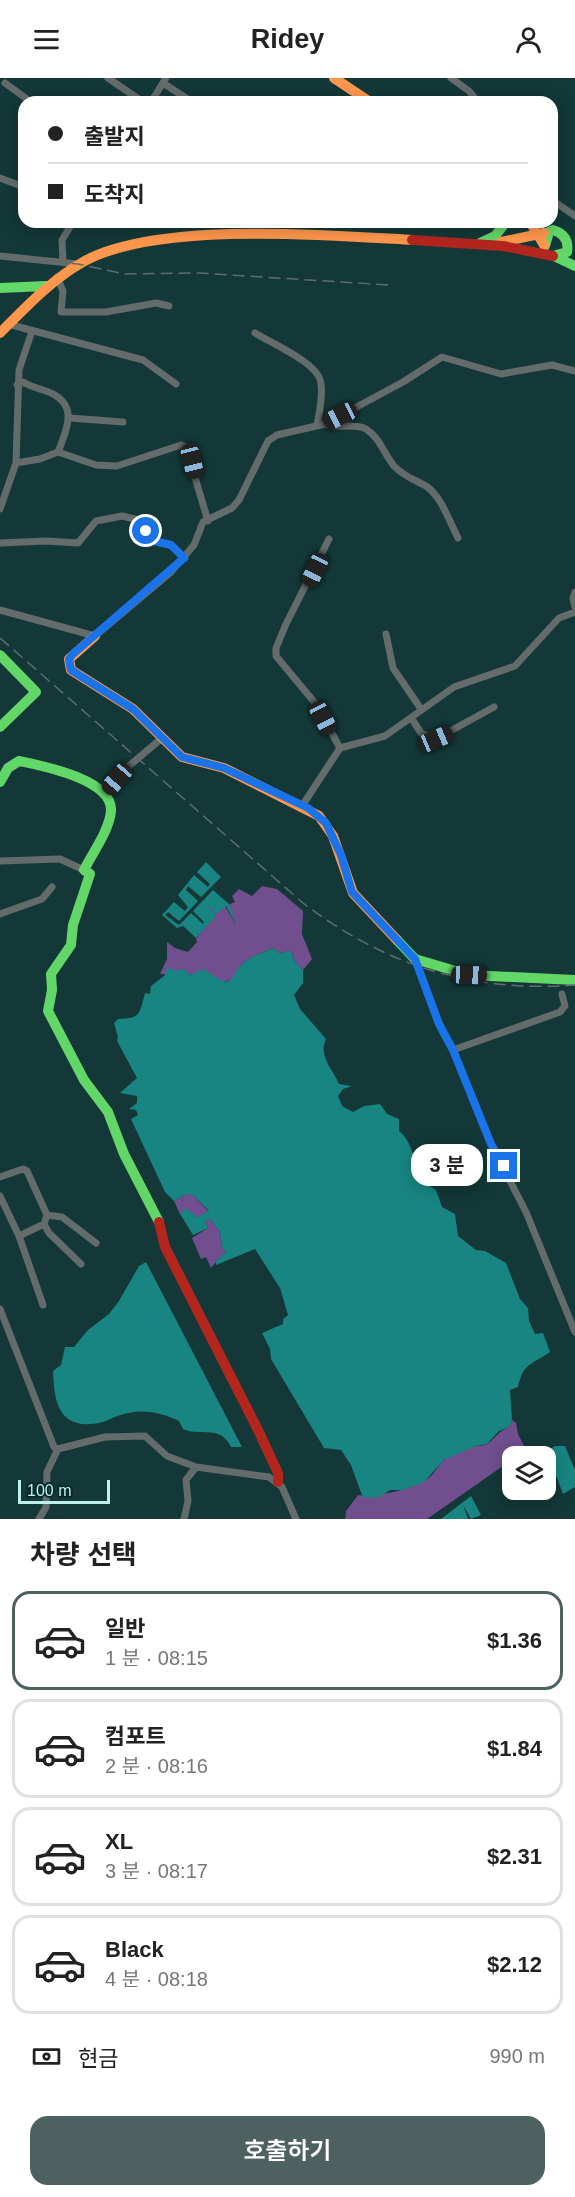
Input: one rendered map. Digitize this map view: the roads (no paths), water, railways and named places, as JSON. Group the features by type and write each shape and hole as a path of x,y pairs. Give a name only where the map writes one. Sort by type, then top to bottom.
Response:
{"street":[{"path":"108,78 134,96"},
{"path":"334,78 361,96"},
{"path":"451,78 473,96"},
{"path":"4,80 24,96"},
{"path":"155,96 165,80 185,96"},
{"path":"0,178 18,185"},
{"path":"558,204 575,216"},
{"path":"63,261 62,240 69,228"},
{"path":"483,245 501,228"},
{"path":"534,228 544,246 553,256 575,266"},
{"path":"483,245 539,235 550,228"},
{"path":"544,246 545,237 550,228"},
{"path":"554,228 565,232 575,240"},
{"path":"0,333 57,277 78,264 113,249 148,241 228,235 336,235 483,245 561,256 568,251 570,239 565,232"},
{"path":"0,256 78,264"},
{"path":"57,277 63,291 61,312 106,312 156,303 169,306"},
{"path":"0,288 46,286"},
{"path":"15,287 31,301"},
{"path":"8,324 143,360 176,384"},
{"path":"0,510 16,463 17,386 19,370 32,331"},
{"path":"255,333 302,359 318,374 322,381 317,426"},
{"path":"575,371 552,365 501,374 442,357 403,382 325,424 276,435 268,441 239,500 232,508 201,526 194,545 184,558 69,659 71,670 133,709 182,757 224,768 302,806 326,823 344,862 352,892 415,959 439,1024 453,1050 491,1144 526,1212 575,1332"},
{"path":"17,386 23,382 48,391 61,402 70,418 58,452"},
{"path":"70,418 123,422"},
{"path":"325,424 335,428 360,427 367,430 381,444 400,472 426,487 440,501 458,537"},
{"path":"16,463 40,459 58,452 108,467 181,445 186,447 208,521"},
{"path":"0,543 46,541 78,543 96,520 122,516 143,520 146,526 146,539 171,545 184,558"},
{"path":"329,539 286,624 276,648 276,656 315,703 340,748"},
{"path":"575,592 573,597 575,607"},
{"path":"0,610 95,636"},
{"path":"302,806 340,748 386,736 454,687 515,666 526,657 559,618 575,612"},
{"path":"386,634 398,678 409,688 421,709"},
{"path":"0,655 36,692 0,727"},
{"path":"412,719 422,733 436,739 494,707"},
{"path":"105,793 129,766 162,738"},
{"path":"0,782 8,768 19,761 62,770 105,793 111,812 84,870"},
{"path":"0,861 60,859 90,874 73,925 71,945 51,974 52,990 48,1011 84,1080 108,1112 124,1154 159,1223 165,1247 279,1473 278,1482 296,1519"},
{"path":"0,914 42,899 51,887"},
{"path":"415,959 469,975 554,981 575,980"},
{"path":"453,1050 560,1012 566,1006 562,994"},
{"path":"0,1177 23,1169 27,1171 47,1215 44,1224 19,1236"},
{"path":"0,1196 19,1236 43,1305"},
{"path":"47,1215 62,1217 96,1243"},
{"path":"44,1224 49,1233 81,1264"},
{"path":"0,1310 25,1367 51,1443 58,1449"},
{"path":"58,1449 105,1437 136,1435 153,1441 167,1456 196,1467 269,1477 278,1482"},
{"path":"39,1519 46,1507 47,1472 58,1449"},
{"path":"184,1519 188,1501 186,1480 196,1467"}],"water":[{"path":"206,862 221,877 201,897 188,886 186,890 198,901 179,921 168,912 165,915 179,925 191,913 203,924 204,922 193,911 213,890 229,904 236,925 226,906 217,914 206,903 216,916 196,938 183,926 177,928 162,915 174,902 185,911 188,907 178,895 194,875 208,887 210,884 197,872"},
{"path":"273,948 279,953 291,951 294,960 303,970 303,983 294,995 300,1009 326,1039 325,1057 339,1084 352,1086 343,1089 338,1096 342,1106 353,1112 364,1106 380,1104 387,1114 399,1119 399,1131 409,1144 420,1170 430,1186 436,1190 442,1207 455,1214 458,1236 476,1250 485,1251 506,1263 520,1299 528,1308 529,1321 535,1334 543,1333 550,1352 529,1365 522,1373 518,1387 510,1390 512,1420 509,1427 499,1431 487,1444 476,1446 444,1460 424,1482 403,1490 390,1490 380,1497 363,1498 351,1465 341,1450 324,1448 271,1359 270,1349 262,1333 283,1324 283,1319 288,1315 280,1288 255,1249 216,1265 226,1251 222,1248 220,1232 210,1219 205,1221 208,1228 193,1235 180,1214 186,1208 197,1217 209,1211 194,1196 186,1194 174,1201 165,1192 131,1119 138,1115 136,1110 129,1109 137,1103 137,1096 120,1093 137,1078 117,1041 114,1023 118,1019 131,1018 138,1014 145,993 150,994 151,986 164,976 168,967 176,971 184,969 190,975 204,969 227,982 247,960"},
{"path":"146,1262 242,1447 231,1447 227,1440 216,1433 183,1429 179,1421 155,1413 135,1412 89,1424 69,1419 58,1405 53,1371 61,1365 65,1347 74,1347 88,1330 109,1314 139,1266"},
{"path":"556,1446 565,1446 575,1470 575,1487 563,1494 556,1475"},
{"path":"471,1496 481,1515 471,1519 463,1505 468,1519 441,1519"}],"railway":[{"path":"0,257 78,264 125,274 199,273 388,285"},
{"path":"0,638 303,903 334,925 398,958 465,979 500,984 575,985"}]}
